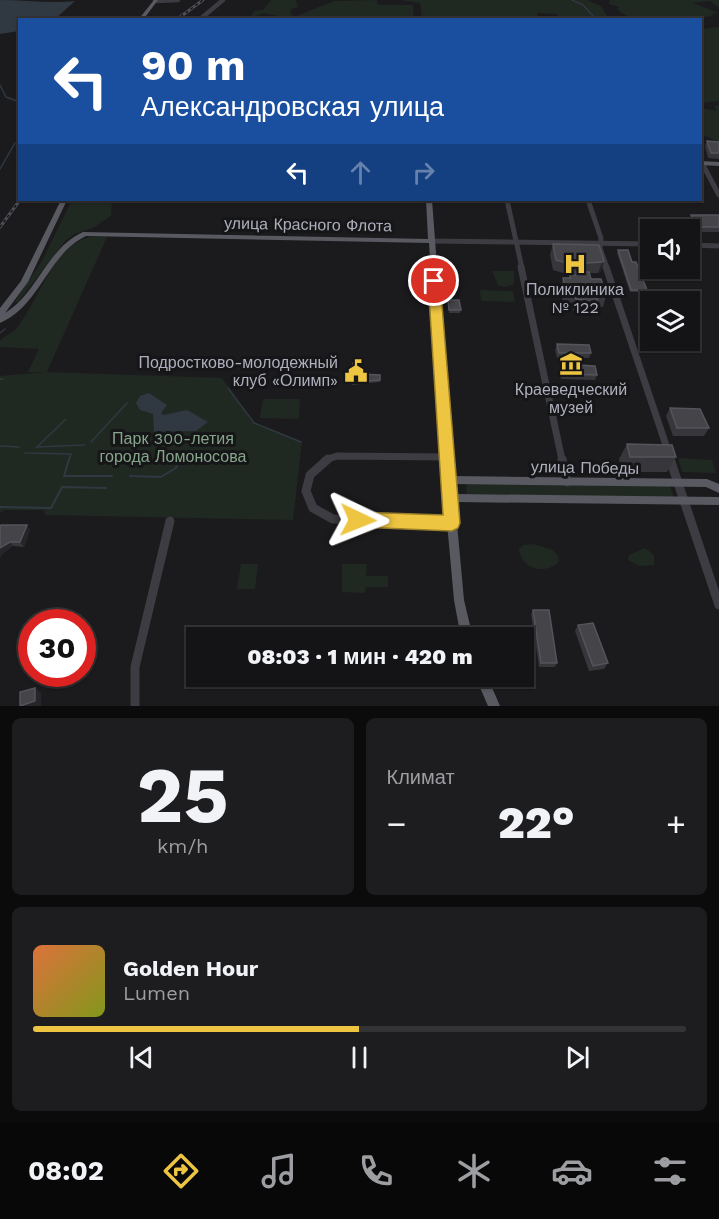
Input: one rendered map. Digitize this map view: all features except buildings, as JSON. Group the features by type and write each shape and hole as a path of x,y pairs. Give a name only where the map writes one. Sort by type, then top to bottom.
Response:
{"main road":[{"path":"142,18 155,1"},
{"path":"702,162 719,163"},
{"path":"1,318 26,276 64,201"},
{"path":"429,201 452,523 459,600 465,627"},
{"name":"улица Красного Флота","path":"1,318 19,309 71,240 85,234 431,241"},
{"path":"0,309 26,276"},
{"path":"9,302 13,305 19,304 30,295"},
{"name":"улица Победы","path":"449,480 707,483 719,489"},
{"path":"707,483 718,494 716,502"},
{"name":"улица Победы","path":"450,498 716,502"},
{"path":"486,687 494,706"}],"street":[{"path":"155,1 178,0"},
{"path":"201,18 223,0"},
{"path":"702,164 719,195"},
{"path":"507,201 518,242 567,482"},
{"path":"588,201 719,605"},
{"name":"улица Красного Флота","path":"431,241 640,244"},
{"path":"700,245 719,246"},
{"path":"447,458 332,457 315,466 307,479 306,489 313,508 333,519 452,523"},
{"path":"135,706 135,667 170,521"}],"green space":[{"path":"271,0 296,0 298,7 291,9 290,13 294,17 334,1 377,0 377,4 382,5 413,5 414,18 283,18 263,13 250,18 254,11 263,10"},
{"path":"400,0 587,0 601,6 608,18 559,18 557,14 537,13 539,18 422,18 420,3"},
{"path":"610,0 719,0 719,8 710,1 693,3 719,13 712,14 713,16 690,18 635,18 625,15 617,9 619,7 609,4"},
{"path":"719,27 719,101 702,103 702,29"},
{"path":"719,105 719,142 702,134 702,108 717,111 714,106"},
{"path":"72,201 112,201 111,216 93,228 74,234 66,240 18,302 14,303 43,259"},
{"path":"91,237 107,237 47,372 28,372 39,349 0,347 0,341 15,330 24,318 48,276 66,251 78,242"},
{"path":"492,271 514,271 514,284 506,287 498,285"},
{"path":"480,290 513,291 515,302 481,301"},
{"name":"Парк 300-летия города Ломоносова","path":"46,372 222,378 251,421 302,442 293,520 45,515 44,510 5,510 0,513 0,376"},
{"path":"263,399 300,399 299,419 260,418"},
{"path":"678,458 712,460 716,473 682,472"},
{"path":"466,483 670,486 674,498 467,495"},
{"path":"533,544 553,550 559,557 558,563 546,569 528,565 519,549 523,545"},
{"path":"645,548 654,555 654,565 639,566 628,560 629,555"},
{"path":"241,564 258,564 255,589 237,589"},
{"path":"342,564 367,564 366,576 388,576 388,587 366,587 365,593 342,592"}],"shaded area":[{"path":"0,0 75,1 56,18 18,18 18,31 0,34"},
{"path":"149,393 167,405 161,413 163,415 187,410 208,422 196,431 154,432 153,414 140,410 136,403 140,396"}],"waterway":[{"path":"572,0 583,5 595,18"},
{"path":"0,85 6,97 18,101"},
{"path":"0,169 15,143"},
{"path":"0,333 5,329"},
{"path":"228,388 254,423 301,442"},
{"path":"91,442 127,403"},
{"path":"37,447 66,419"},
{"path":"174,446 176,432"},
{"path":"37,447 85,445"},
{"path":"0,446 19,447"},
{"path":"25,453 71,454 69,460"},
{"path":"175,455 179,455 178,460"},
{"path":"69,459 64,476 112,476"},
{"path":"130,476 161,477 176,468 178,459"},
{"path":"0,507 51,508 62,487 106,488"}],"railway":[{"path":"179,18 203,0"},
{"path":"0,227 19,201"}],"place":[{"name":"Поликлиника № 122","path":"575,264"},
{"name":"Краеведческий музей","path":"571,364"},
{"name":"Подростково-молодежный клуб «Олимп»","path":"356,371"}],"route":[{"path":"358,520 452,523 434,281"}]}
